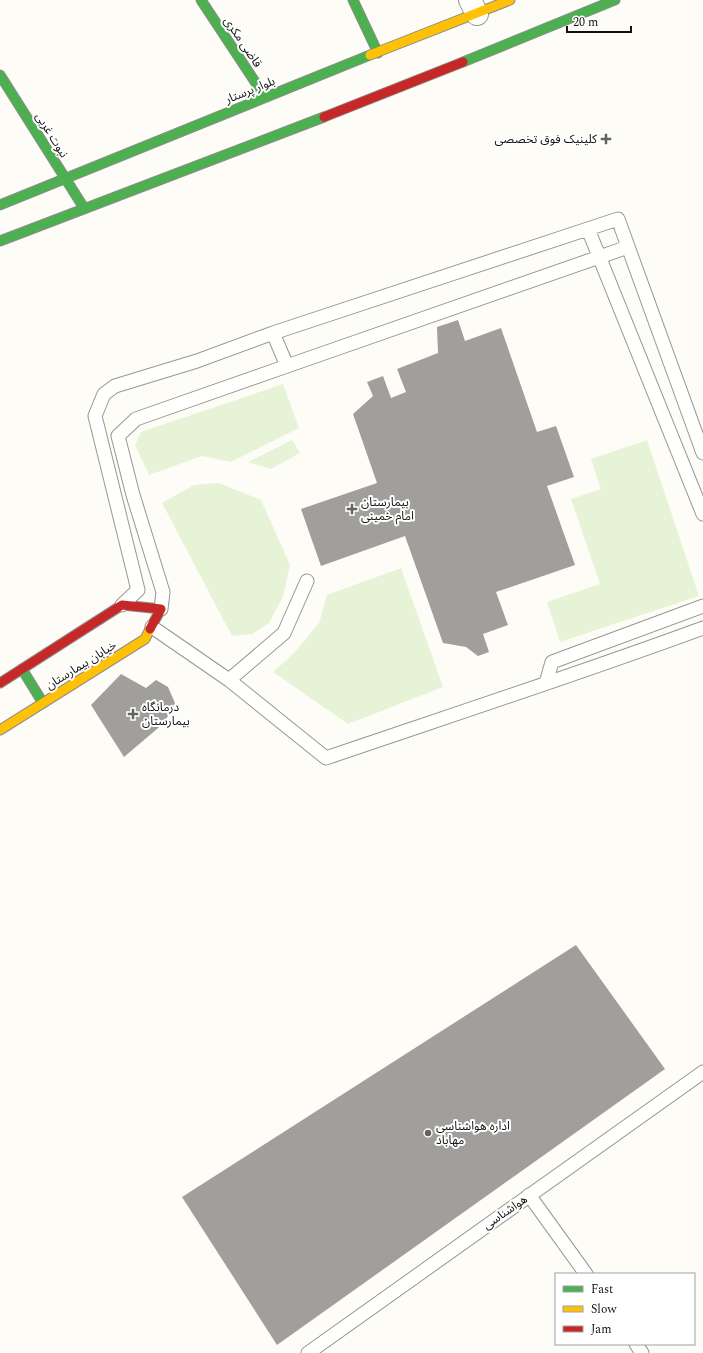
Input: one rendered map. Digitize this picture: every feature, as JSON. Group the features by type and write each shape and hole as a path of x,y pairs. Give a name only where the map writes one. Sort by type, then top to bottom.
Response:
{"main road":[{"name":"قاضی مکری","path":"201,0 264,96"},
{"path":"353,0 378,53"},
{"name":"بلوار پرستار","path":"0,205 264,96 378,53 474,7 510,0"},
{"path":"0,241 413,83 615,0"},
{"name":"نبوت غربی","path":"0,75 84,208"},
{"path":"0,682 122,605 161,609"},
{"name":"خیابان بیمارستان","path":"0,730 145,639 161,609"},
{"path":"22,669 43,703"}],"lane":[{"path":"122,605 138,590 95,416 104,394 115,386 197,361 273,333 618,219 703,453"},
{"path":"588,229 703,514"},
{"path":"161,609 163,592 133,495 118,436 136,419 628,247"},
{"path":"273,333 287,366"},
{"path":"229,680 284,633 308,581"},
{"path":"546,683 552,662 703,606"},
{"path":"152,627 229,680 326,758 546,683 588,671 703,628"},
{"name":"هواشناسی","path":"308,1353 703,1072"},
{"path":"529,1196 585,1273"}],"green space":[{"path":"283,384 299,428 231,462 202,456 149,475 135,445 141,432"},
{"path":"292,440 300,453 271,469 248,462"},
{"path":"647,440 699,596 560,642 547,602 600,584 571,499 601,489 591,459"},
{"path":"219,483 261,500 290,565 283,597 269,623 252,634 232,636 162,503 194,485"},
{"path":"401,568 443,687 348,724 273,672 294,653 319,623 327,595"}],"building":[{"path":"458,320 465,341 501,328 537,432 556,426 574,477 547,486 575,565 496,592 508,625 483,634 489,652 478,656 466,647 443,643 405,536 321,566 301,509 377,483 353,414 373,396 367,382 383,376 391,398 406,392 397,369 438,353 437,327"},
{"name":"درمانگاه بیمارستان","path":"121,674 146,688 156,680 168,687 175,703 164,723 124,757 91,705"},
{"name":"اداره هواشناسی مهاباد","path":"576,945 665,1069 277,1345 182,1197"}],"traffic: fast":[{"path":"201,0 265,97"},
{"path":"353,0 378,53"},
{"path":"463,62 615,0"},
{"path":"0,205 370,55"},
{"path":"0,75 84,208"},
{"path":"0,241 324,117"},
{"path":"22,669 43,703"}],"traffic: slow":[{"path":"370,55 510,0"},
{"path":"0,730 145,639 150,629"}],"traffic: jam":[{"path":"324,117 463,62"},
{"path":"0,683 122,605 161,609 150,629"}],"place":[{"name":"کلینیک فوق تخصصی","path":"606,139"},
{"name":"بیمارستان امام خمینی","path":"352,509"},
{"name":"درمانگاه بیمارستان","path":"133,714"},
{"name":"اداره هواشناسی مهاباد","path":"428,1133"}]}
